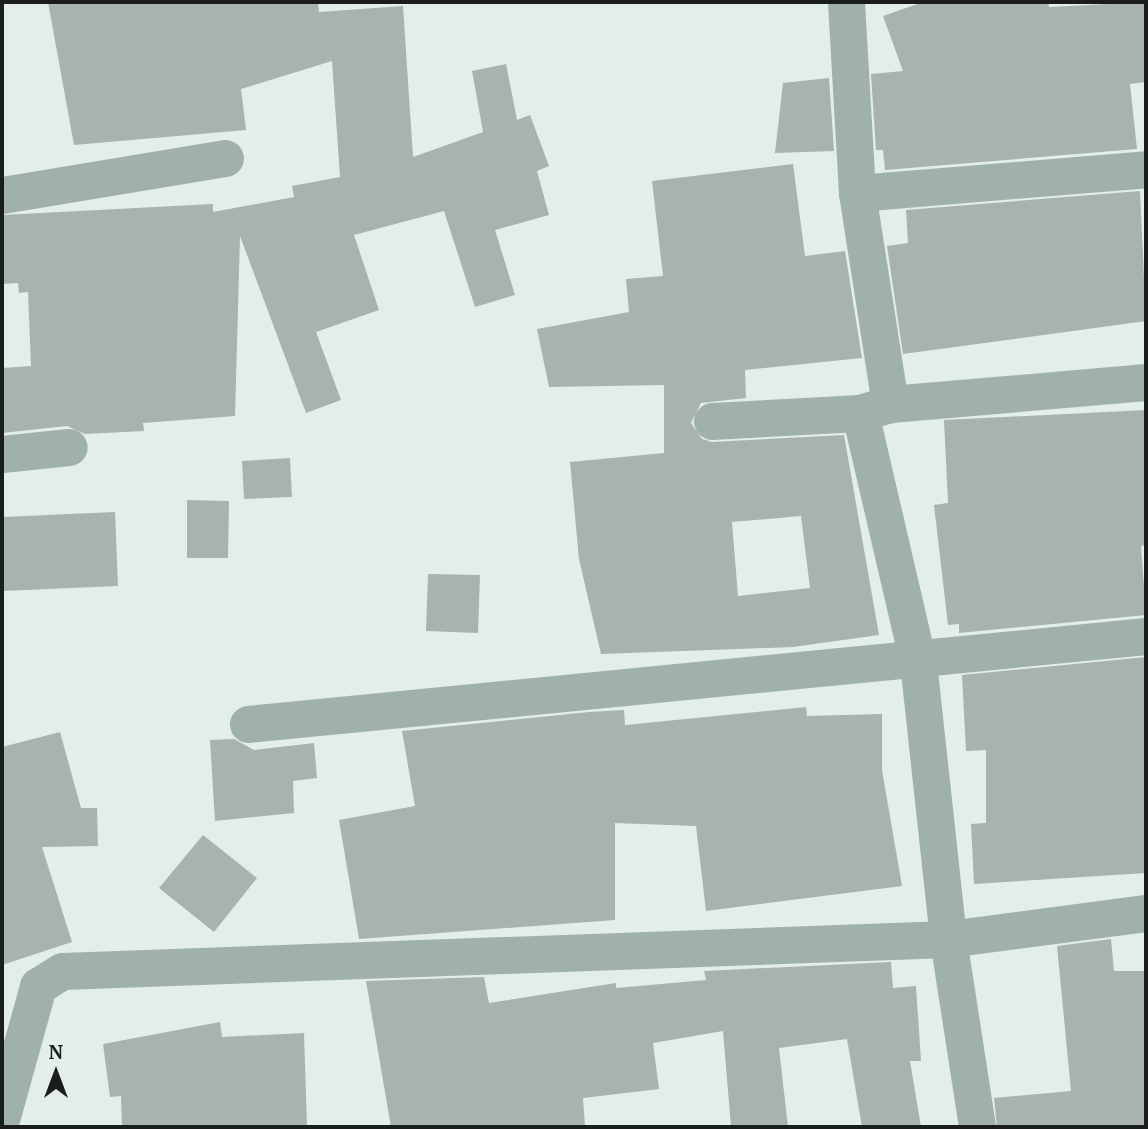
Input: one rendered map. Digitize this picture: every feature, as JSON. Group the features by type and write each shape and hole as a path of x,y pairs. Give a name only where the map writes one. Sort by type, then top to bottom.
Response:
{"street":[{"path":"846,2 857,193 875,408 918,662 948,939 977,1127"},
{"path":"2,195 225,158"},
{"path":"857,193 1146,169"},
{"path":"712,421 1146,382"},
{"path":"2,454 69,447"},
{"path":"248,724 918,662 1146,636"},
{"path":"2,1116 38,986 62,971 948,939 1146,914"}],"building":[{"path":"48,2 318,2 319,12 403,6 413,157 483,132 472,71 506,64 517,120 530,115 549,166 537,171 549,215 495,230 515,295 475,307 444,211 354,235 379,310 316,332 341,400 306,413 240,236 235,416 143,423 144,431 85,434 67,426 2,433 2,368 31,366 28,292 19,293 18,283 2,284 2,215 213,204 213,212 294,197 292,186 340,177 332,61 241,89 246,130 74,145"},
{"path":"923,2 1048,2 1049,7 1146,2 1146,82 1130,84 1137,149 885,170 883,150 876,150 871,74 903,71 883,16"},
{"path":"829,78 834,151 775,153 783,83"},
{"path":"793,164 805,256 845,251 862,358 745,370 746,398 701,403 691,423 702,439 712,442 844,435 879,635 793,647 601,654 579,559 570,462 664,453 664,385 549,387 537,329 629,312 626,279 663,276 652,181","holes":["801,516 810,588 738,596 732,522"]},
{"path":"1140,191 1146,321 903,354 887,246 908,243 906,210"},
{"path":"1146,410 1146,545 1141,546 1146,615 959,633 959,624 948,625 934,505 948,503 944,420"},
{"path":"290,458 292,497 244,499 242,461"},
{"path":"187,500 229,501 228,558 187,558"},
{"path":"115,512 118,586 2,591 2,517"},
{"path":"428,574 480,575 478,633 426,631"},
{"path":"1146,657 1146,873 974,884 971,824 986,823 986,750 966,751 962,675"},
{"path":"806,707 807,716 882,714 882,770 902,886 706,911 696,826 615,823 615,920 359,939 339,820 415,806 402,731 589,712 624,710 625,725"},
{"path":"60,732 81,808 97,808 98,846 42,847 72,942 2,965 2,747"},
{"path":"234,739 254,750 314,743 317,778 293,781 294,813 215,821 210,740"},
{"path":"203,835 257,878 214,932 159,888"},
{"path":"1111,939 1114,971 1146,971 1146,1127 997,1127 994,1098 1071,1091 1057,946"},
{"path":"891,962 893,988 916,986 921,1061 910,1061 921,1127 862,1127 847,1039 779,1048 788,1127 731,1127 723,1031 653,1043 659,1089 583,1098 585,1127 391,1127 366,981 484,977 489,1003 616,983 616,988 706,980 704,971"},
{"path":"220,1022 222,1037 304,1033 307,1127 122,1127 121,1096 110,1097 103,1044"}]}
